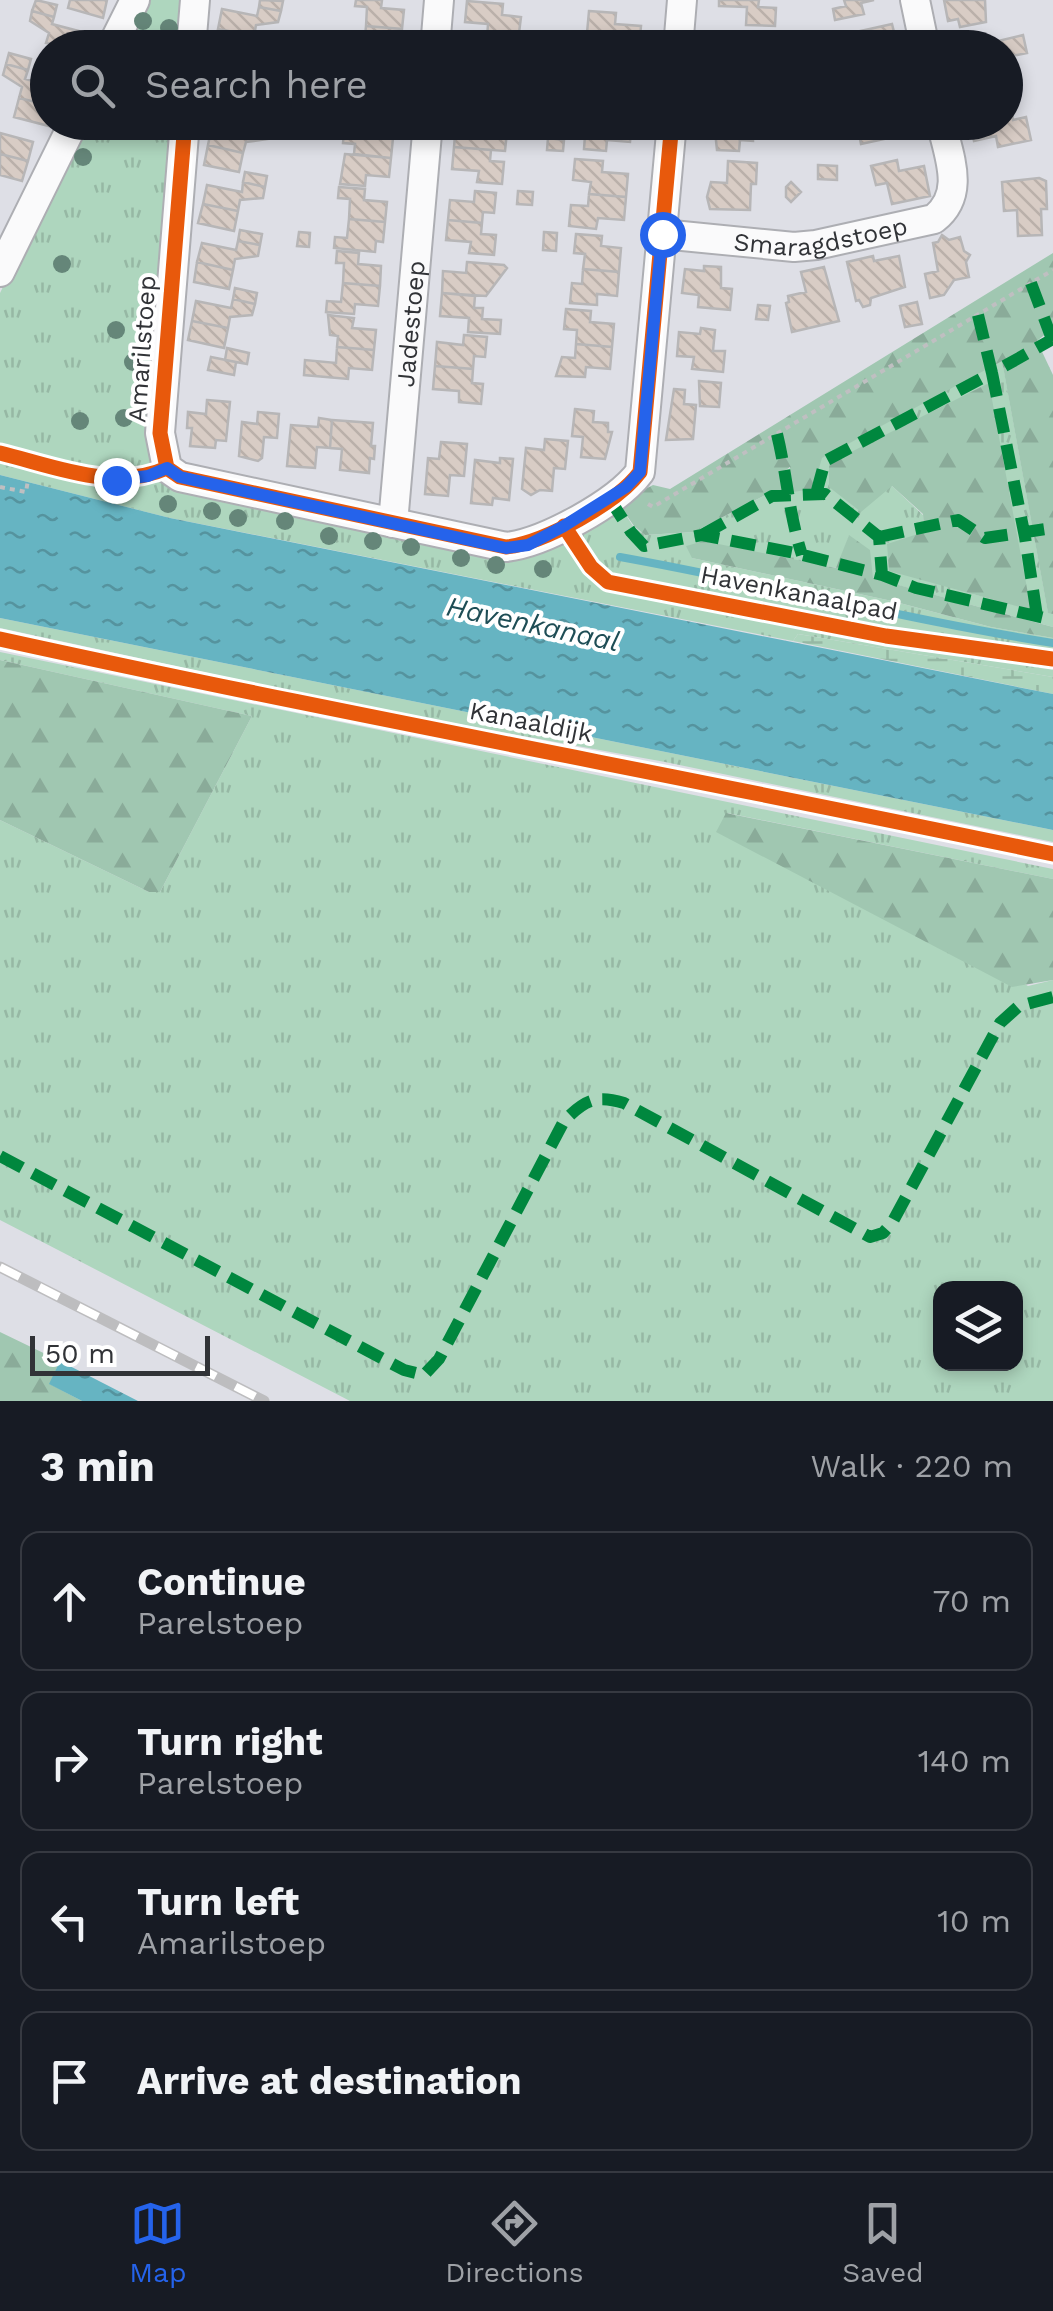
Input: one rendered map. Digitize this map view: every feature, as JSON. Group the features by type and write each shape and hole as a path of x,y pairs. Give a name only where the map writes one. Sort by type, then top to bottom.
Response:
{"street":[{"path":"120,30 135,0"},
{"path":"192,30 195,0"},
{"path":"436,30 439,0"},
{"path":"680,30 682,0"},
{"path":"915,0 921,30"},
{"path":"0,272 65,140"},
{"name":"Amarilstoep","path":"184,140 160,433 167,468 180,477 393,522"},
{"name":"Jadestoep","path":"393,522 426,140"},
{"path":"393,522 506,548 528,545 626,487 640,472 670,140"},
{"name":"Smaragdstoep","path":"662,234 794,247 934,218 948,205 954,188 945,140"}],"path":[{"path":"626,487 652,507 1053,270"},
{"path":"26,492 28,480"},
{"path":"0,487 36,494"}],"green space":[{"path":"144,0 188,0 185,30 130,30"},
{"path":"76,140 176,140 153,460 145,469 121,472 87,467 0,446 0,293"},
{"path":"1053,253 1053,328 1037,341 1053,375 1053,614 1048,613 1002,361 822,458 813,489 793,492 790,467 783,472 785,492 771,492 694,532 645,535 618,503 653,485 670,489"},
{"path":"1002,360 1053,627 872,578 849,536 837,568 802,562 692,558 1053,638 1053,652 889,630 617,577 603,571 578,536 577,529 618,503 633,526 645,535 694,532 771,492 784,480 782,471 821,458","holes":["988,384 1030,609 973,594 924,532 923,515 892,486"]},
{"path":"989,383 1031,610 889,571 887,544 924,532 923,514 892,486 861,512 829,487 829,463"},
{"path":"0,462 102,483 166,479 171,486 560,541 596,581 626,595 919,651 1053,668 1053,677 798,634 793,641 170,518 0,475"},
{"path":"849,535 870,550 873,578 1053,627 1053,638 692,558 686,546 704,541 836,568"},
{"path":"0,618 1053,830 1053,842 665,762 360,706 0,628"},
{"path":"798,634 1053,677 1053,694 793,641"},
{"path":"0,652 1053,869 1053,879 727,813 1028,986 1053,980 1053,1401 350,1401 0,1220 0,820 149,892 160,892 252,716 0,660"},
{"path":"0,660 252,716 160,892 149,892 0,820"},
{"path":"726,813 1053,879 1053,980 1012,987 716,832"},
{"path":"0,1332 60,1361 50,1384 82,1401 0,1401"}],"water":[{"name":"Havenkanaal","path":"0,475 170,518 1053,694 1053,830 0,618"},
{"path":"60,1361 138,1401 82,1401 49,1384"}],"building":[{"path":"36,0 57,5 54,17 32,11"},
{"path":"70,0 107,0 103,18 68,8"},
{"path":"260,0 283,1 281,11 259,7"},
{"path":"356,0 382,0 381,8 404,10 402,29 366,26 367,7 355,6"},
{"path":"719,0 759,0 758,7 776,8 775,26 746,25 747,7 719,6"},
{"path":"844,0 874,0 861,3 864,14 835,20 833,9 846,6"},
{"path":"944,0 985,0 986,22 960,27 958,19 948,21"},
{"path":"467,1 503,4 502,15 521,17 519,30 488,30 488,24 465,22"},
{"path":"259,7 281,11 278,22 256,25 255,30 218,29 222,9 257,16"},
{"path":"32,11 54,17 52,24 75,30 44,30 30,21"},
{"path":"589,11 616,13 615,24 641,26 641,30 587,30"},
{"path":"892,24 894,30 865,30"},
{"path":"366,26 402,29 402,30 366,30"},
{"path":"9,53 30,59 28,70 6,64"},
{"path":"6,64 28,70 25,79 30,80 30,101 19,98 22,87 3,75"},
{"path":"19,98 30,101 30,121 14,117"},
{"path":"1026,117 1031,140 998,147 997,140 1023,140"},
{"path":"0,133 33,142 28,161 0,154"},
{"path":"209,140 261,140 246,142 243,153 208,145"},
{"path":"393,140 391,158 354,154 355,144 343,143"},
{"path":"455,140 506,140 505,151 454,147"},
{"path":"548,140 564,140 563,151 547,150"},
{"path":"585,140 607,140 606,151 584,149"},
{"path":"716,140 740,140 739,151 717,150"},
{"path":"208,145 243,153 239,172 204,165"},
{"path":"454,147 491,150 490,161 504,162 502,184 477,182 479,171 452,169"},
{"path":"0,154 28,161 22,181 0,175"},
{"path":"345,154 391,158 389,177 366,175 365,186 340,184"},
{"path":"575,159 603,161 602,172 628,174 626,197 589,194 591,182 573,180"},
{"path":"897,160 899,171 924,166 930,196 892,204 887,183 876,185 871,166"},
{"path":"728,161 757,163 750,210 710,209 707,197 711,182 727,183"},
{"path":"818,165 837,166 837,180 818,179"},
{"path":"245,172 267,176 265,187 243,182"},
{"path":"1039,178 1046,181 1047,209 1041,209 1042,235 1018,236 1017,210 1004,211 1002,182"},
{"path":"243,182 265,187 263,198 240,200 238,211 203,204 207,185 242,192"},
{"path":"791,182 801,192 791,202 786,197 786,187"},
{"path":"339,187 365,189 364,200 387,202 385,222 349,219 350,199 338,198"},
{"path":"475,191 496,193 494,213 483,212 482,223 448,220 450,200 474,202"},
{"path":"518,191 533,192 532,205 517,204"},
{"path":"589,194 626,197 624,220 598,218 596,229 569,226 571,205 588,206"},
{"path":"203,204 238,211 234,231 198,223"},
{"path":"349,219 385,222 383,242 376,241 375,252 334,248 335,237 347,238"},
{"path":"448,220 482,223 481,234 496,235 494,255 469,253 471,242 446,240"},
{"path":"240,230 262,234 260,245 238,241"},
{"path":"299,232 310,233 309,247 297,246"},
{"path":"544,232 557,233 556,251 543,250"},
{"path":"576,234 602,236 601,246 621,248 619,272 583,269 585,254 574,253"},
{"path":"942,235 949,240 960,237 964,251 970,255 966,262 969,277 954,280 944,295 930,298 925,274 938,271 933,243"},
{"path":"238,241 260,245 258,256 235,259 233,270 197,262 202,243 236,250"},
{"path":"337,251 359,253 358,264 381,266 380,286 343,283 344,263 336,263"},
{"path":"873,256 874,261 899,256 905,287 871,298 870,305 863,307 856,301 847,262"},
{"path":"197,262 233,270 229,289 194,282"},
{"path":"467,262 507,268 486,296 442,293 443,271 466,273"},
{"path":"704,266 721,267 721,288 732,289 730,310 698,307 699,295 682,293 685,269 704,271"},
{"path":"824,267 839,321 792,332 788,296 806,292 801,272"},
{"path":"583,269 619,272 617,296 597,294 597,305 570,303 572,283 582,284"},
{"path":"343,283 380,286 378,306 355,304 354,314 326,312 327,301 341,302"},
{"path":"235,288 257,293 255,304 233,299"},
{"path":"442,293 475,296 474,308 483,308 482,319 501,320 500,334 468,332 469,318 440,316"},
{"path":"233,299 255,304 252,315 230,317 228,328 192,321 196,301 231,308"},
{"path":"917,302 922,324 905,327 900,306"},
{"path":"758,305 770,306 768,320 756,319"},
{"path":"566,309 591,311 590,322 614,324 612,347 576,344 577,330 564,329"},
{"path":"328,315 354,318 352,328 376,330 374,350 337,347 338,336 330,335"},
{"path":"192,321 228,328 224,348 188,340"},
{"path":"701,328 715,330 713,351 725,351 723,372 692,369 694,357 677,356 679,332 700,334"},
{"path":"464,335 487,337 485,357 474,356 473,369 435,366 437,342 463,345"},
{"path":"576,344 612,347 610,369 586,367 585,377 556,376 562,357 575,358"},
{"path":"337,347 374,350 372,370 349,368 348,379 304,375 305,360 336,363"},
{"path":"227,348 249,353 247,364 225,360"},
{"path":"211,357 236,362 234,375 208,370"},
{"path":"435,366 473,369 472,383 483,384 481,404 459,402 459,391 433,389"},
{"path":"699,381 721,383 719,407 700,406"},
{"path":"674,389 685,390 684,404 696,405 693,439 666,440"},
{"path":"207,400 230,402 226,441 216,440 215,448 190,446 192,428 187,428 188,412 206,414"},
{"path":"575,409 594,411 593,422 608,423 608,432 612,432 605,459 581,457 583,437 572,436"},
{"path":"258,412 279,414 277,438 264,437 262,458 258,461 239,456 242,422 257,424"},
{"path":"319,418 332,420 330,448 317,447 315,468 287,466 291,425 318,427"},
{"path":"332,420 373,423 374,459 370,458 369,473 340,470 342,449 330,448"},
{"path":"545,439 568,441 565,469 554,468 552,491 540,490 531,495 522,489 526,448 544,450"},
{"path":"441,442 467,444 464,476 450,475 448,496 425,494 428,458 439,459"},
{"path":"500,458 513,459 509,500 493,498 492,505 471,503 475,460 500,463"}],"waterway":[{"path":"620,557 1053,643"}],"railway":[{"path":"0,1267 264,1401"}],"marked path":[{"path":"1031,283 1053,342"},
{"path":"978,315 992,373 1053,339"},
{"path":"816,494 825,461 992,373 1037,616"},
{"path":"777,434 802,555"},
{"path":"702,535 772,496 825,494 879,537 882,575"},
{"path":"609,498 644,546 702,535 795,553 882,575 916,588 1053,620"},
{"path":"879,537 958,520 985,538 1053,528"},
{"path":"0,1156 404,1370 424,1375 439,1359 564,1121 584,1104 598,1099 624,1103 870,1237 883,1233 892,1223 1000,1023 1019,1006 1053,997"}],"cycle path":[{"path":"167,468 160,433 184,140"},
{"path":"167,468 180,477 506,547 559,530 598,508 640,472 670,140"},
{"path":"0,453 105,477 147,475 167,468"},
{"name":"Havenkanaalpad","path":"564,526 591,567 608,582 886,636 1053,659"},
{"name":"Kanaaldijk","path":"0,639 1053,854"}],"route":[{"path":"116,480 148,476 167,468 180,477 506,548 528,545 626,487 640,472 662,234"}]}
